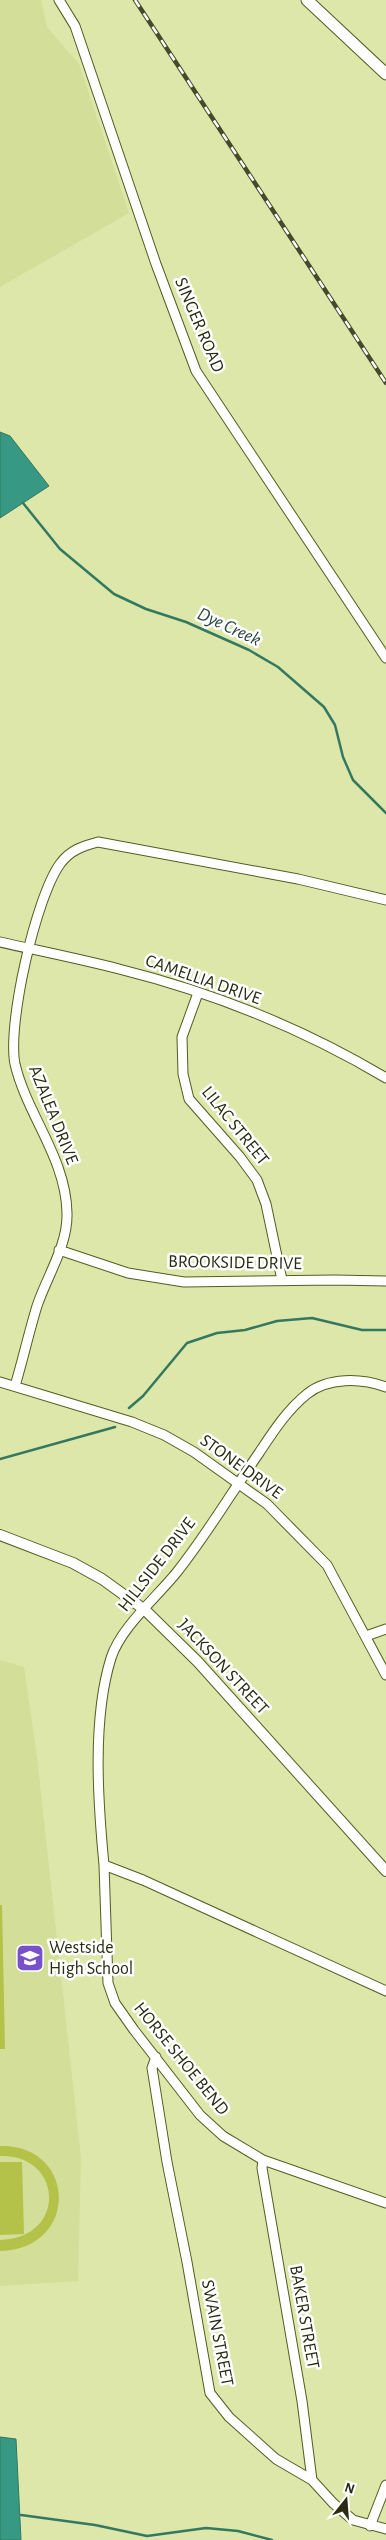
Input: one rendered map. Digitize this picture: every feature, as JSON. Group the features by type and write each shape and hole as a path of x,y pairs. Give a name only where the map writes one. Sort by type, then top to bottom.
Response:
{"main road":[{"path":"307,0 386,74"}],"street":[{"name":"SINGER ROAD","path":"59,0 75,26 156,264 196,371 386,658"},
{"name":"AZALEA DRIVE","path":"15,1386 38,1305 58,1250 67,1213 54,1152 15,1064 13,1045 14,1016 29,949 44,900 60,864 77,847 98,842 289,877 386,900"},
{"name":"CAMELLIA DRIVE","path":"0,942 120,969 198,993 251,1012 306,1036 386,1078"},
{"name":"LILAC STREET","path":"198,993 182,1037 185,1084 189,1099 240,1157 257,1180 266,1204 282,1280"},
{"name":"BROOKSIDE DRIVE","path":"58,1250 128,1273 184,1282 282,1280 386,1282"},
{"name":"HILLSIDE DRIVE","path":"104,1865 97,1797 102,1706 106,1675 112,1655 125,1632 178,1570 281,1420 307,1394 328,1383 354,1381 386,1387"},
{"name":"STONE DRIVE","path":"0,1382 132,1422 164,1435 194,1452 267,1504 327,1565 386,1675"},
{"name":"JACKSON STREET","path":"0,1535 73,1563 102,1579 145,1610 198,1662 386,1871"},
{"path":"366,1636 386,1629"},
{"path":"104,1865 143,1880 386,1991"},
{"name":"HORSE SHOE BEND","path":"104,1865 108,1983 116,2002 200,2115 223,2136 263,2160 386,2203"},
{"name":"SWAIN STREET","path":"156,2057 152,2068 167,2162 210,2393 229,2417 276,2459 312,2480 333,2503 353,2520 386,2529"},
{"name":"BAKER STREET","path":"263,2160 262,2168 302,2401 312,2480"},
{"path":"370,2526 386,2485"}],"shaded area":[{"path":"0,0 41,0 47,27 79,64 129,213 0,287"},
{"name":"Westside High School","path":"0,1660 24,1667 37,1757 81,2158 78,2281 0,2286"}],"green space":[{"path":"0,1905 2,1905 5,2049 0,2049"},
{"path":"0,2146 25,2150 44,2161 55,2178 59,2197 55,2216 45,2233 26,2246 0,2251 0,2240 22,2236 37,2226 46,2212 49,2197 46,2181 36,2168 21,2159 0,2156"},
{"path":"0,2162 22,2162 24,2234 0,2235"}],"water":[{"path":"0,432 10,436 49,486 0,518"},
{"path":"0,2437 16,2439 21,2540 0,2540"}],"waterway":[{"name":"Dye Creek","path":"23,503 60,549 114,594 146,609 186,622 249,650 278,667 324,707 335,725 343,757 353,780 386,813"},
{"path":"129,1408 143,1396 187,1343 217,1333 245,1330 277,1321 312,1318 362,1330 386,1330"},
{"path":"0,1459 115,1427"},
{"path":"21,2515 95,2525 147,2536 206,2528 238,2531 272,2540"}],"railway":[{"path":"135,0 386,383"}],"place":[{"name":"Westside High School","path":"30,1958"}]}
